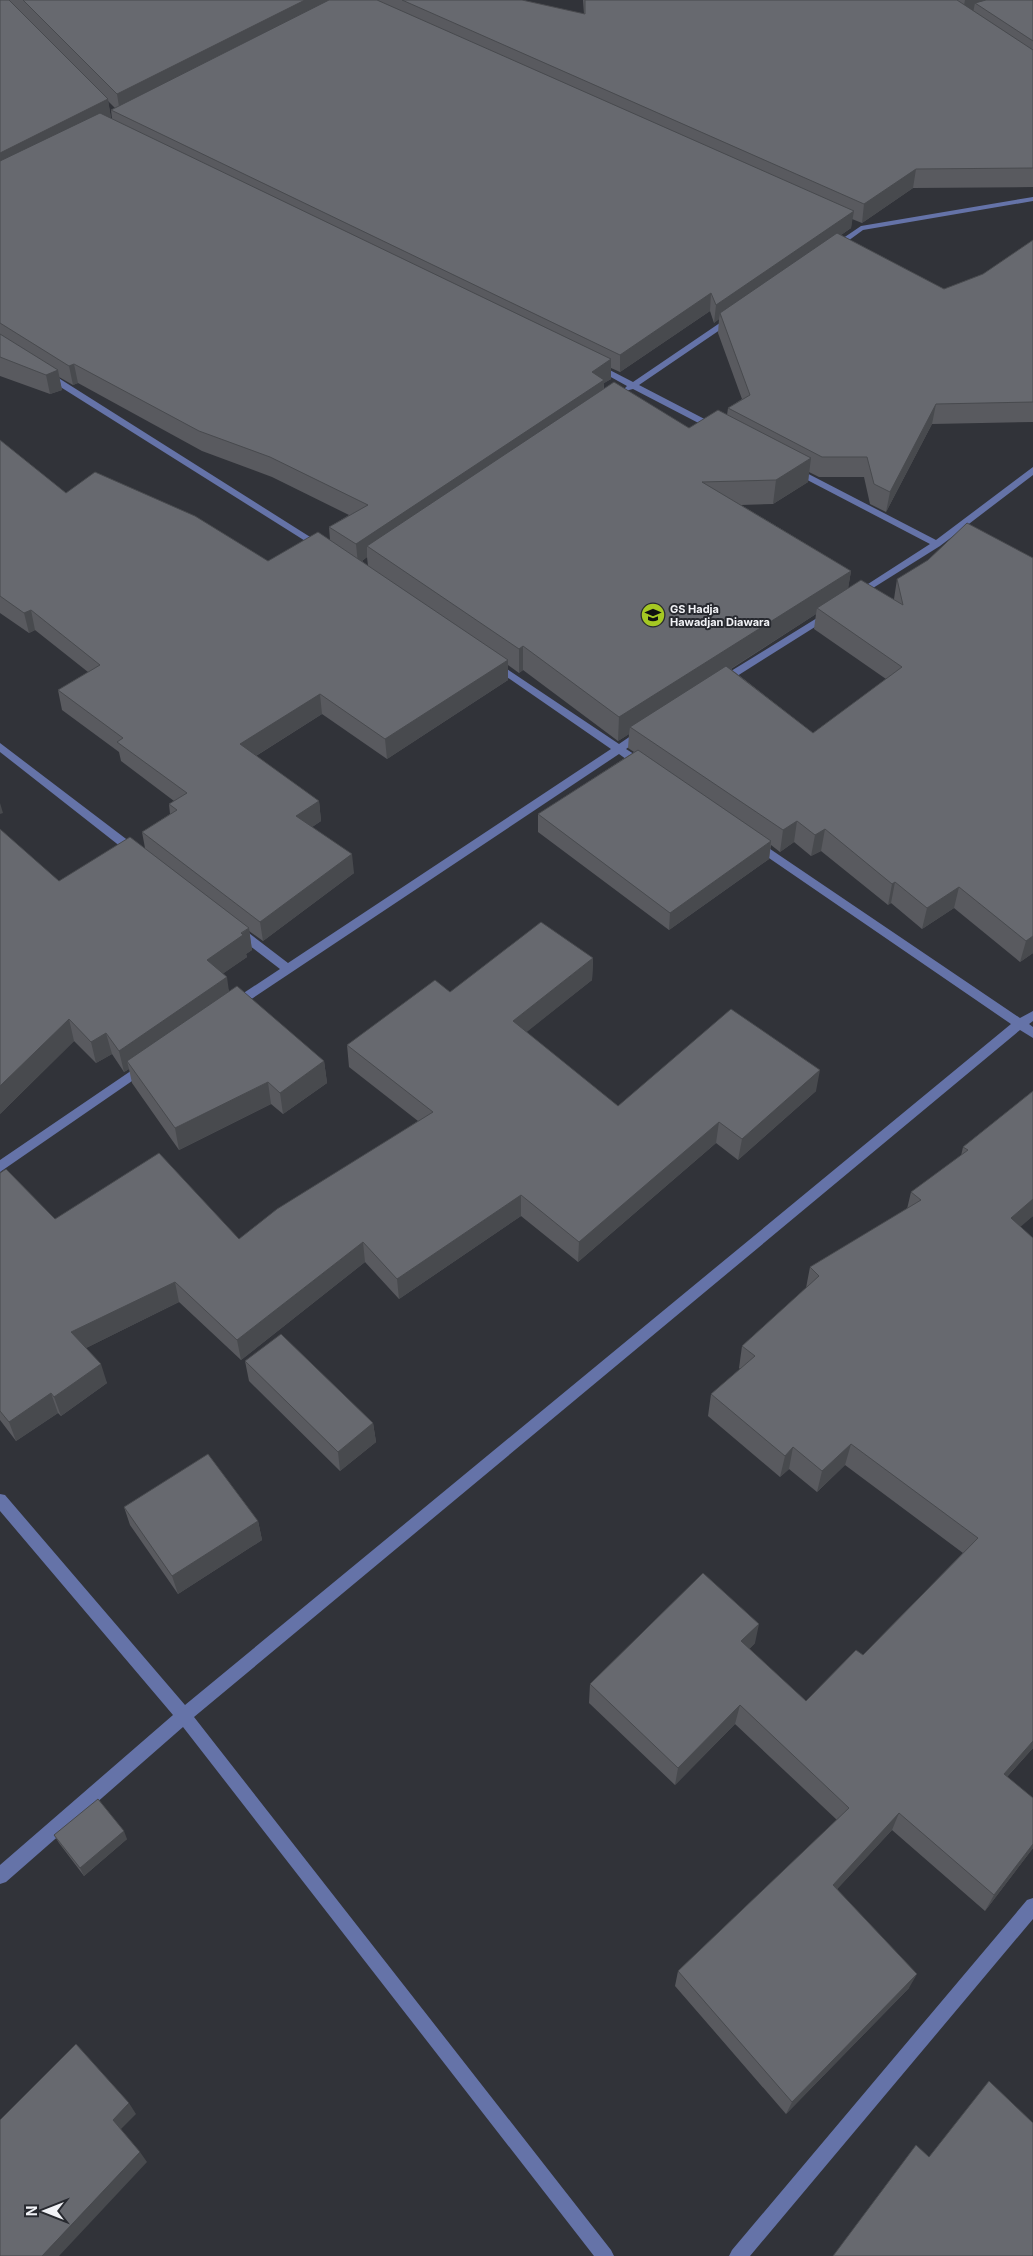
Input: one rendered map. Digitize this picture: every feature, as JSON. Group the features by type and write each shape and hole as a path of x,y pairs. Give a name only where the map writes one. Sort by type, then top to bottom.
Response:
{"street":[{"path":"828,251 861,228 1033,199"},
{"path":"852,224 861,228"},
{"path":"617,396 739,312"},
{"path":"589,363 720,430"},
{"path":"33,366 333,554"},
{"path":"789,467 936,544"},
{"path":"710,689 936,544 1033,470"},
{"path":"488,659 650,770"},
{"path":"221,1014 287,968 651,727"},
{"path":"0,748 147,861"},
{"path":"749,838 1033,1033"},
{"path":"225,921 287,968"},
{"path":"0,1876 184,1716 1019,1024 1033,1015"},
{"path":"0,1166 156,1059"},
{"path":"0,1500 184,1716 605,2256"},
{"path":"738,2256 1033,1906"}],"building":[{"path":"0,0 9,0 108,99 0,153"},
{"path":"23,0 305,0 117,94"},
{"path":"329,0 377,0 854,211 716,305 711,293 620,355 111,110"},
{"path":"402,0 522,0 585,14 585,0 957,0 1033,50 1033,168 916,169 864,204"},
{"path":"986,0 1033,0 1033,41 975,3"},
{"path":"100,113 611,359 592,372 604,380 356,544 329,527 368,505 270,457 199,431 74,364 69,366 0,323 0,161"},
{"path":"837,233 944,289 983,274 1033,240 1033,402 936,404 890,492 874,484 867,457 822,457 728,408 750,395 720,313"},
{"path":"0,334 58,370 46,375 0,357"},
{"path":"614,382 689,428 718,410 811,458 776,480 702,482 851,571 619,717 523,646 519,649 367,546"},
{"path":"0,440 66,493 95,472 195,516 268,561 318,532 508,660 385,739 320,694 240,744 319,801 296,816 352,854 260,922 142,832 177,810 169,804 187,793 117,742 123,738 58,690 100,665 31,610 24,613 0,596"},
{"path":"967,523 1033,558 1033,936 1026,941 959,887 927,908 895,882 892,884 825,829 815,835 797,821 783,830 630,727 726,666 813,733 902,667 817,608 861,580 903,605 897,579 928,560"},
{"path":"638,750 771,841 670,913 538,814"},
{"path":"0,829 59,881 130,837 249,928 241,933 243,935 207,960 227,977 119,1051 106,1033 91,1042 69,1019 0,1086"},
{"path":"541,922 593,958 513,1021 618,1106 731,1009 820,1070 742,1139 719,1122 579,1242 521,1195 397,1279 363,1242 237,1340 175,1282 71,1332 101,1364 54,1397 51,1393 9,1422 0,1411 0,1173 6,1169 55,1219 159,1153 239,1239 277,1209 433,1112 347,1045 435,980 450,992"},
{"path":"237,986 324,1061 280,1093 268,1082 175,1128 127,1061"},
{"path":"1033,1091 1033,1199 1011,1218 1033,1238 1033,1741 1004,1774 1033,1798 1033,1844 994,1895 899,1813 833,1885 917,1974 792,2102 678,1971 849,1808 740,1705 678,1768 590,1684 703,1573 759,1624 741,1641 806,1701 856,1650 863,1655 978,1538 851,1444 822,1471 793,1447 785,1456 711,1394 755,1356 742,1346 819,1276 810,1267 921,1200 911,1192 968,1150 963,1147"},
{"path":"281,1334 373,1423 338,1452 245,1361"},
{"path":"208,1454 258,1521 172,1576 124,1507"},
{"path":"98,1799 124,1831 80,1868 54,1835"},
{"path":"76,2044 129,2103 113,2120 140,2152 42,2256 0,2256 0,2120"},
{"path":"989,2081 1033,2123 1033,2256 833,2256 916,2145 929,2157"}],"place":[{"name":"GS Hadja Hawadjan Diawara","path":"653,615"}]}
